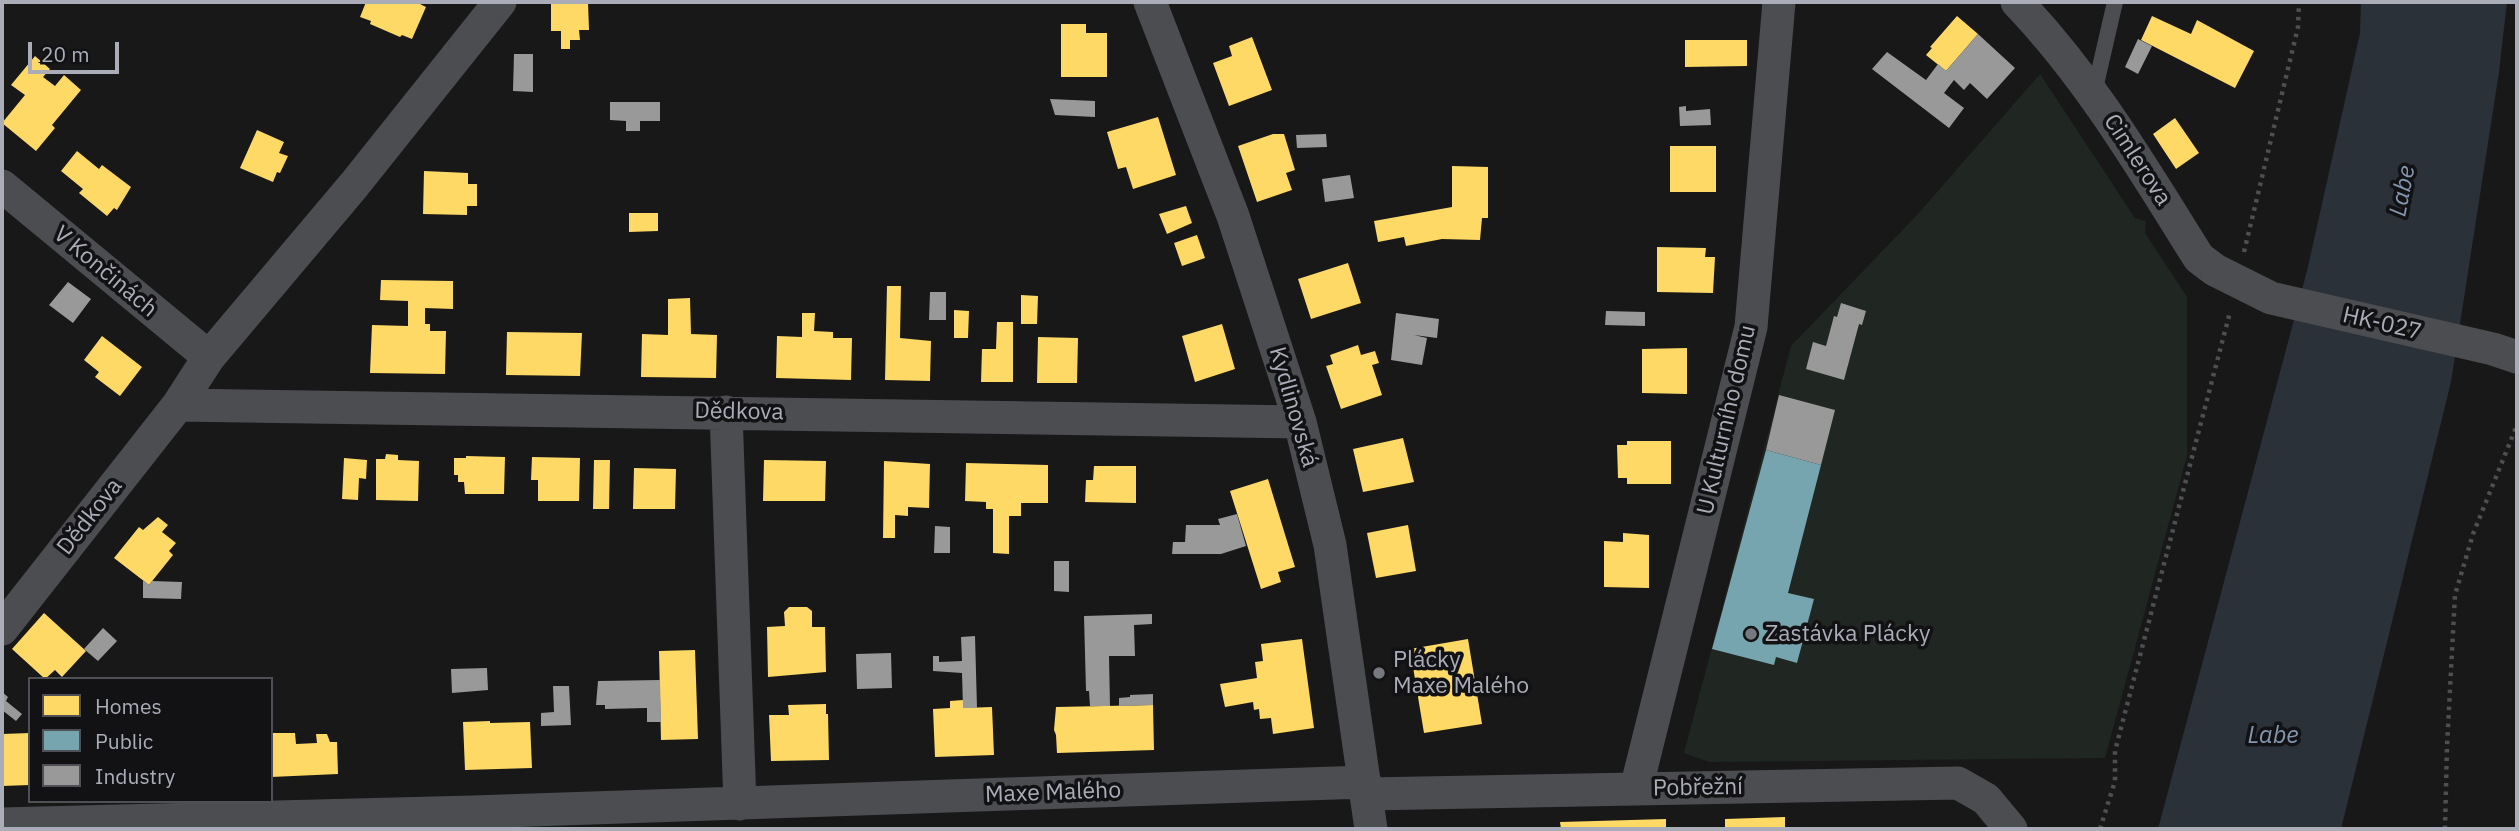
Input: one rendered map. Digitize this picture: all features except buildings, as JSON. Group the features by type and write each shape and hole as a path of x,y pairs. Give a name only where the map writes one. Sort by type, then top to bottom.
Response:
{"street":[{"name":"Dědkova","path":"2,629 178,405 209,357 354,185 500,2"},
{"name":"Kydlinovská","path":"1150,2 1233,216 1300,422 1330,545 1371,829"},
{"name":"U Kulturního domu","path":"1636,789 1751,327 1779,2"},
{"name":"Cimlerova","path":"2017,2 2051,37 2094,93 2199,258 2237,283 2272,298"},
{"name":"V Končinách","path":"2,186 209,357"},
{"name":"HK-027","path":"2272,298 2505,353"},
{"name":"Dědkova","path":"178,405 1300,422"},
{"path":"726,412 740,804"},
{"name":"Pobřežní","path":"1366,788 1636,789 1958,783 1986,799 2011,829"},
{"name":"Maxe Malého","path":"2,824 474,821 740,804 1366,788"}],"lane":[{"path":"2094,93 2115,2"}],"path":[{"path":"2100,829 2115,781 2115,751 2237,283 2298,27 2299,2"},
{"path":"2445,829 2455,595 2473,534 2517,425"}],"shaded area":[{"path":"2040,74 2135,218 2146,221 2145,233 2187,297 2187,456 2105,758 1709,762 1684,753 1791,346 1917,215"}],"water":[{"name":"Labe","path":"2361,2 2507,2 2499,72 2451,382 2341,829 2158,829 2307,271 2360,33"}],"place":[{"name":"Zastávka Plácky","path":"1751,634"},
{"name":"Plácky Maxe Malého","path":"1379,673"}]}
